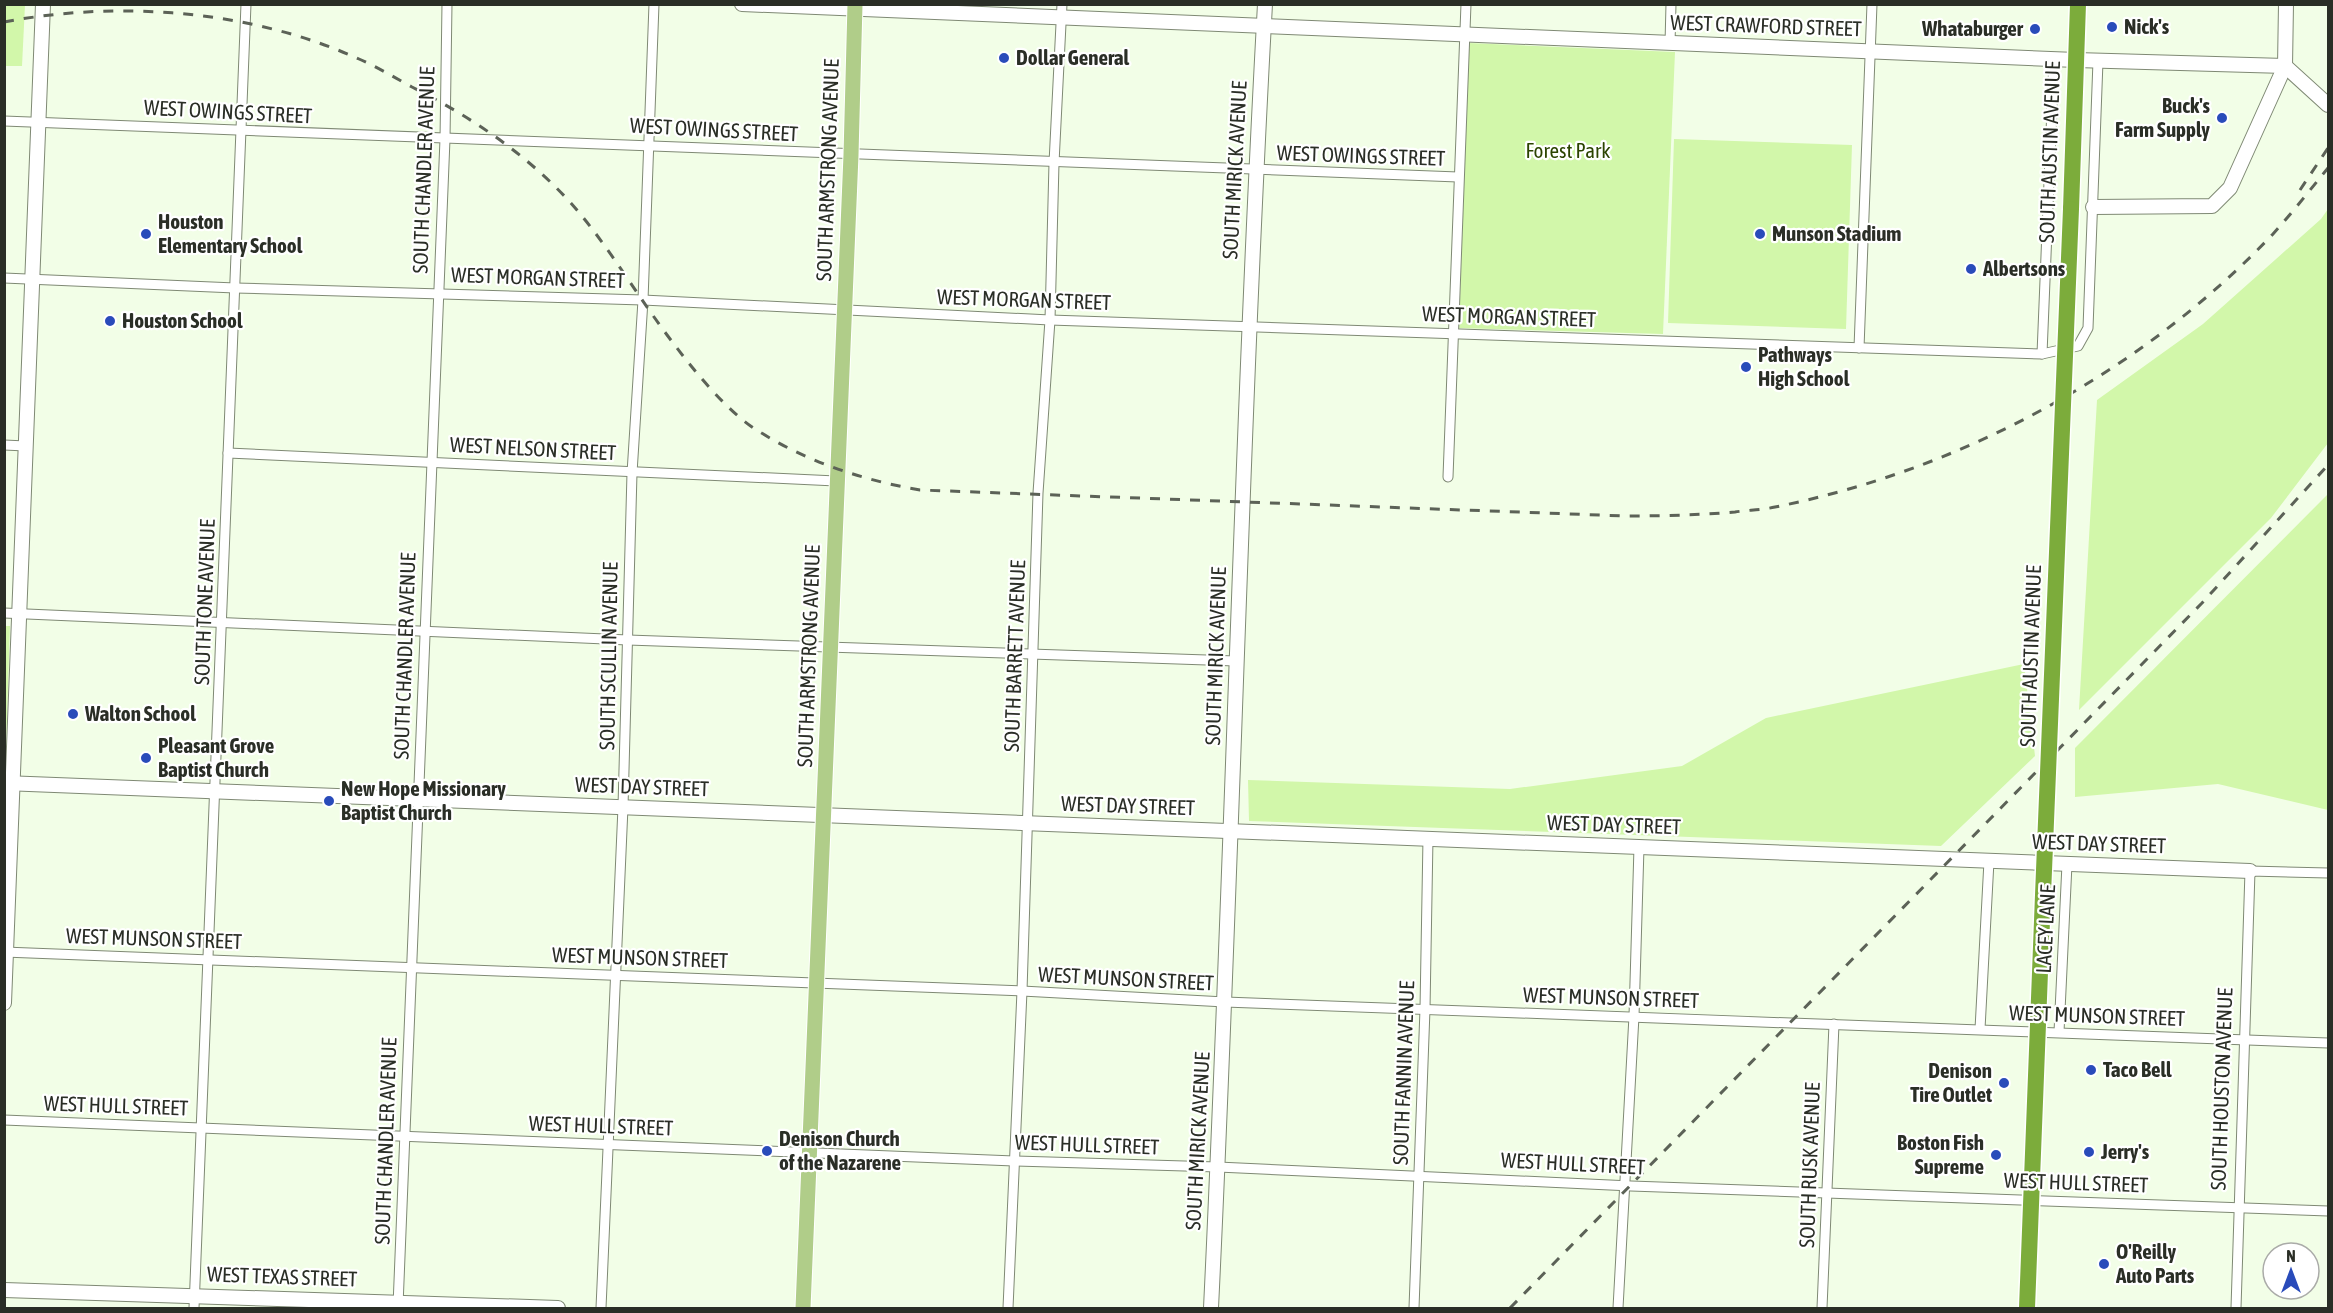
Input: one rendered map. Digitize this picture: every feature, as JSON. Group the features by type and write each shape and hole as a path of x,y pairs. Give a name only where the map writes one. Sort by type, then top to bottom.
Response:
{"highway":[{"name":"SOUTH AUSTIN AVENUE","path":"2027,1308 2072,209 2078,4"}],"main road":[{"name":"SOUTH ARMSTRONG AVENUE","path":"803,1308 851,155 855,7"}],"street":[{"path":"4,1003 9,783 20,613 43,4"},
{"name":"SOUTH TONE AVENUE","path":"195,1302 246,4"},
{"name":"SOUTH CHANDLER AVENUE","path":"398,1306 430,461 445,139 447,4"},
{"name":"SOUTH SCULLIN AVENUE","path":"601,1308 623,807 632,473 644,300 654,4"},
{"name":"WEST CRAWFORD STREET","path":"742,4 1062,11 1264,25 1670,44 2285,66"},
{"name":"SOUTH MIRICK AVENUE","path":"1211,1308 1225,1002 1249,326 1265,4"},
{"path":"1448,477 1466,4"},
{"path":"1670,44 1671,4"},
{"path":"1859,348 1872,4"},
{"path":"2093,207 2212,206 2230,188 2285,66 2286,4"},
{"name":"SOUTH BARRETT AVENUE","path":"1008,1308 1022,991 1038,493 1050,320 1054,163 1062,11"},
{"path":"2042,354 2054,58"},
{"name":"WEST MORGAN STREET","path":"4,278 235,288 644,300 1050,320 2042,354 2078,346 2088,328 2098,61"},
{"path":"2285,66 2328,105"},
{"name":"WEST OWINGS STREET","path":"4,121 1458,177"},
{"path":"4,445 26,446"},
{"name":"WEST NELSON STREET","path":"228,453 836,481"},
{"path":"4,613 628,640 1236,661"},
{"name":"WEST DAY STREET","path":"9,783 2250,871"},
{"name":"SOUTH FANNIN AVENUE","path":"1414,1308 1425,1010 1428,838"},
{"path":"1618,1308 1634,1016 1640,847"},
{"path":"1980,1029 1989,861"},
{"name":"LACEY LANE","path":"2059,1032 2067,864"},
{"path":"2250,871 2328,873"},
{"name":"SOUTH HOUSTON AVENUE","path":"2236,1308 2250,871"},
{"name":"WEST MUNSON STREET","path":"5,952 1022,991 1425,1010 2328,1043"},
{"name":"SOUTH RUSK AVENUE","path":"1822,1308 1834,1024"},
{"name":"WEST HULL STREET","path":"4,1120 2328,1211"},
{"name":"WEST TEXAS STREET","path":"4,1290 195,1302 558,1308"}],"green space":[{"path":"5,4 25,5 22,66 5,66"},
{"name":"Forest Park","path":"1469,43 1675,52 1663,334 1459,328"},
{"name":"Munson Stadium","path":"1674,139 1852,145 1846,329 1668,323"},
{"path":"2328,209 2328,443 2271,518 2079,710 2097,400 2203,324 2321,219"},
{"path":"2328,494 2328,810 2218,784 2075,797 2075,748"},
{"path":"4,626 10,626 5,776 4,776"},
{"path":"2024,664 2035,756 1941,846 1249,821 1248,780 1510,789 1682,766 1766,718"}],"railway":[{"path":"4,22 48,15 93,12 139,11 184,14 274,29 317,42 372,65 455,111 496,137 553,184 585,219 663,330 693,368 742,420 771,439 812,459 876,481 920,490 1626,516 1707,514 1775,507 1844,490 1913,468 1980,441 2045,408 2107,371 2166,330 2222,284 2273,234 2328,168"},
{"path":"2300,190 2328,148"},
{"path":"1510,1308 2202,603 2328,465"}],"place":[{"name":"Nick's","path":"2112,27"},
{"name":"Whataburger","path":"2035,29"},
{"name":"Dollar General","path":"1004,58"},
{"name":"Buck's Farm Supply","path":"2222,118"},
{"name":"Houston Elementary School","path":"146,234"},
{"name":"Munson Stadium","path":"1760,234"},
{"name":"Albertsons","path":"1971,269"},
{"name":"Houston School","path":"110,321"},
{"name":"Pathways High School","path":"1746,367"},
{"name":"Walton School","path":"73,714"},
{"name":"Pleasant Grove Baptist Church","path":"146,758"},
{"name":"New Hope Missionary Baptist Church","path":"329,801"},
{"name":"Taco Bell","path":"2091,1070"},
{"name":"Denison Tire Outlet","path":"2004,1083"},
{"name":"Denison Church of the Nazarene","path":"767,1151"},
{"name":"Jerry's","path":"2089,1152"},
{"name":"Boston Fish Supreme","path":"1996,1155"},
{"name":"O'Reilly Auto Parts","path":"2104,1264"}]}
